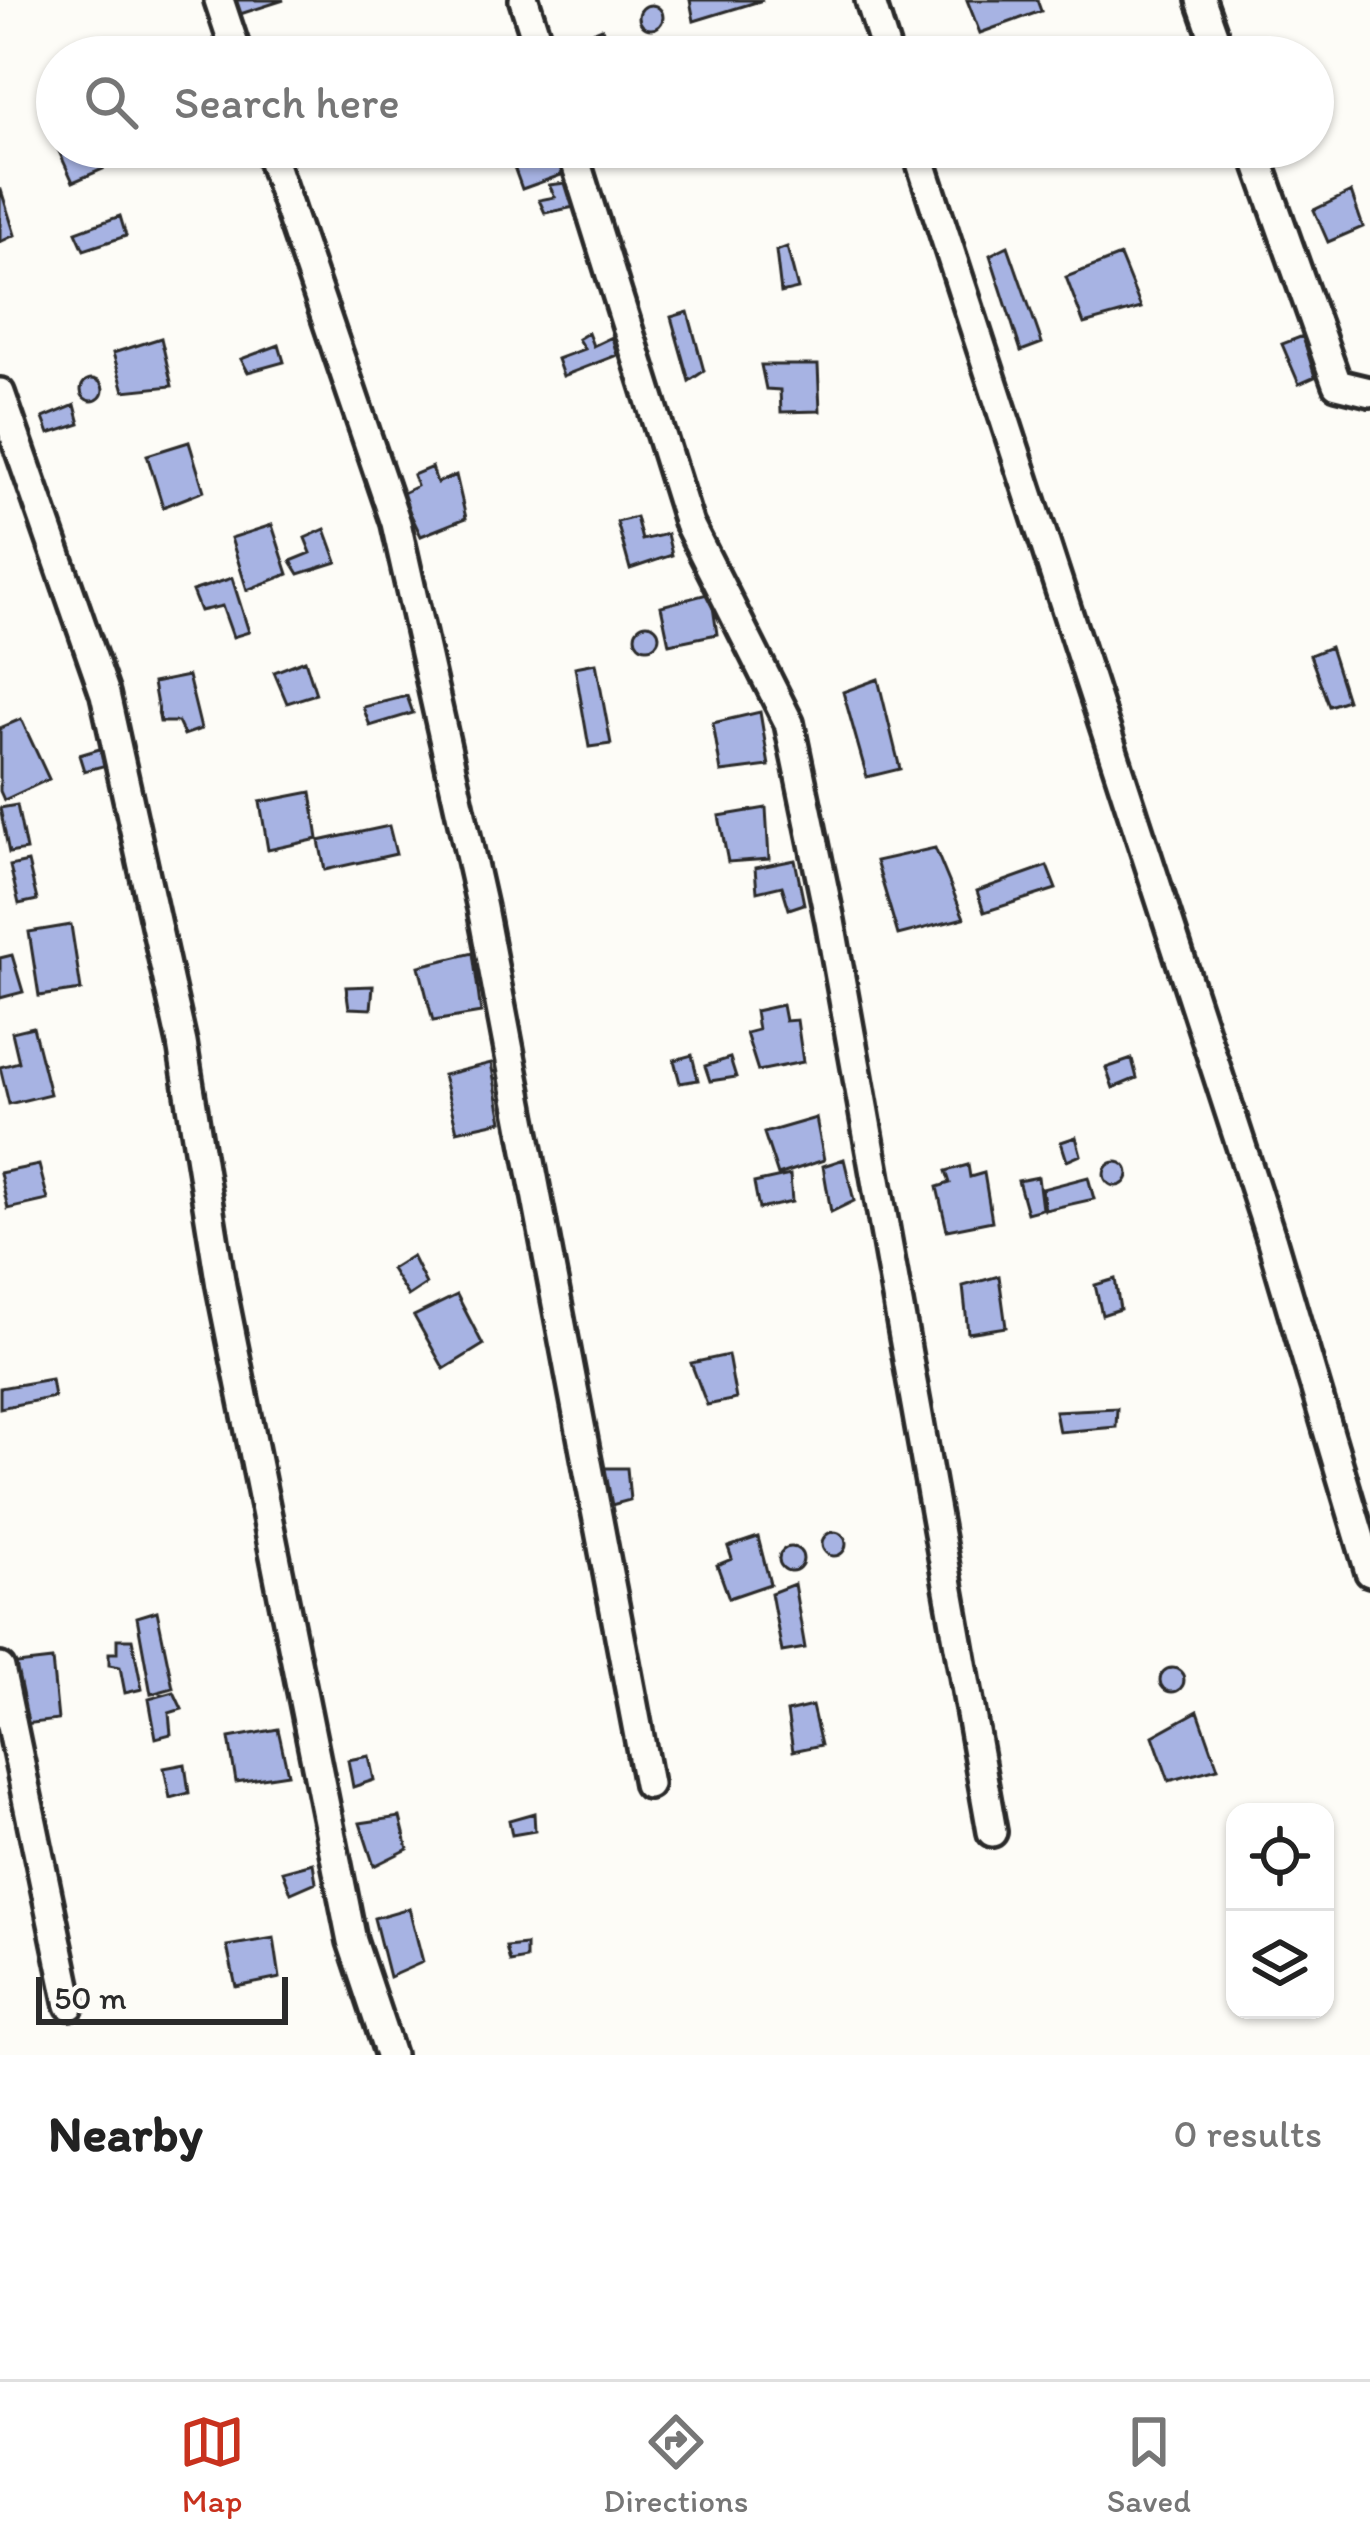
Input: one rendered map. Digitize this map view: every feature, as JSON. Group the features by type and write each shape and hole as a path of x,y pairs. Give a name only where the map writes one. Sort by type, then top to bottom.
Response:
{"street":[{"path":"219,0 231,36"},
{"path":"524,0 535,36"},
{"path":"870,0 881,36"},
{"path":"1201,0 1214,36"},
{"path":"275,168 396,524 482,908 649,1784"},
{"path":"578,168 689,524 789,723 830,921 992,1832"},
{"path":"923,168 1272,1241 1370,1572"},
{"path":"1260,168 1337,383 1370,392"},
{"path":"0,394 105,694 182,1042 221,1286 352,1941 390,2055"},
{"path":"0,1668 70,2005"}],"building":[{"path":"232,0 284,0 237,15"},
{"path":"690,0 763,0 694,21"},
{"path":"967,0 1037,0 1041,11 980,33"},
{"path":"651,5 663,17 651,29 639,17"},
{"path":"602,28 605,36 582,36"},
{"path":"67,168 103,168 103,169 73,182"},
{"path":"514,168 571,168 572,171 522,189"},
{"path":"574,182 579,206 545,213 539,200 555,197 549,185"},
{"path":"0,191 15,235 0,242"},
{"path":"1351,192 1363,227 1328,242 1314,210"},
{"path":"120,216 126,236 84,250 76,232"},
{"path":"1008,246 1042,343 1021,351 990,255"},
{"path":"787,247 798,289 781,293 776,251"},
{"path":"1120,256 1141,308 1084,324 1066,277"},
{"path":"688,312 704,371 689,381 671,317"},
{"path":"588,333 593,346 612,337 617,355 563,376 557,359 584,349 578,339"},
{"path":"1303,336 1315,377 1299,384 1282,344"},
{"path":"161,338 172,386 124,391 113,353"},
{"path":"279,345 284,362 248,372 241,359"},
{"path":"761,365 818,365 820,411 781,412 780,390 766,389"},
{"path":"92,379 103,390 92,401 81,390"},
{"path":"75,405 80,424 49,434 43,418"},
{"path":"189,442 204,491 163,507 147,455"},
{"path":"432,467 437,483 456,475 466,518 421,536 401,494 417,486 413,475"},
{"path":"636,517 642,540 667,534 672,555 630,569 617,522"},
{"path":"272,525 288,574 247,590 231,538"},
{"path":"325,529 337,562 299,574 291,561 311,553 305,538"},
{"path":"232,578 249,632 233,637 222,606 200,611 192,591"},
{"path":"711,593 717,634 669,644 661,606"},
{"path":"647,624 659,636 647,648 635,636"},
{"path":"1330,647 1347,700 1329,706 1310,655"},
{"path":"305,660 316,694 287,703 274,672"},
{"path":"596,663 611,744 589,747 575,667"},
{"path":"188,676 201,729 184,735 178,722 160,722 153,683"},
{"path":"878,679 900,769 867,777 843,692"},
{"path":"407,696 413,713 370,726 363,707"},
{"path":"760,712 769,766 721,772 713,723"},
{"path":"21,719 49,779 4,800 0,728"},
{"path":"110,746 114,763 84,771 79,755"},
{"path":"311,792 318,839 268,850 260,802"},
{"path":"17,805 26,850 9,853 0,808"},
{"path":"766,808 769,859 728,862 719,816"},
{"path":"389,826 396,854 325,870 319,841"},
{"path":"935,848 964,918 898,935 876,861"},
{"path":"795,860 804,904 789,909 782,886 757,892 755,868"},
{"path":"28,862 37,900 19,904 10,866"},
{"path":"1047,866 1056,889 984,912 977,891"},
{"path":"71,925 81,990 39,996 29,932"},
{"path":"473,953 481,1013 433,1021 419,966"},
{"path":"12,955 23,992 0,998 0,958"},
{"path":"373,986 371,1009 349,1008 346,987"},
{"path":"782,1005 785,1021 797,1020 803,1062 758,1071 746,1033 758,1030 755,1011"},
{"path":"33,1027 50,1094 9,1104 0,1067 19,1062 12,1032"},
{"path":"692,1055 698,1080 680,1083 674,1060"},
{"path":"730,1058 736,1077 710,1081 705,1066"},
{"path":"1132,1059 1137,1078 1113,1088 1106,1068"},
{"path":"491,1063 502,1121 457,1131 443,1075"},
{"path":"816,1118 824,1160 778,1175 764,1133"},
{"path":"1076,1137 1081,1155 1067,1161 1061,1142"},
{"path":"844,1159 854,1201 831,1212 823,1166"},
{"path":"1116,1162 1125,1165 1125,1183 1116,1186 1107,1183 1104,1174 1107,1165"},
{"path":"39,1165 48,1200 8,1209 0,1173"},
{"path":"968,1165 970,1177 984,1173 992,1221 947,1230 937,1187 950,1183 946,1171"},
{"path":"790,1175 792,1202 759,1209 754,1183"},
{"path":"1038,1177 1042,1209 1027,1213 1018,1181"},
{"path":"1088,1177 1094,1199 1045,1210 1042,1189"},
{"path":"412,1256 426,1284 408,1296 391,1269"},
{"path":"999,1276 1006,1327 968,1333 963,1286"},
{"path":"1115,1279 1120,1309 1102,1315 1095,1285"},
{"path":"457,1295 483,1345 444,1369 414,1316"},
{"path":"728,1355 736,1399 707,1405 691,1363"},
{"path":"51,1379 54,1397 0,1408 0,1388"},
{"path":"1117,1408 1116,1427 1059,1432 1055,1411"},
{"path":"599,1468 627,1468 630,1500 604,1507"},
{"path":"829,1532 839,1532 846,1544 839,1556 829,1556 822,1549 822,1539"},
{"path":"758,1537 770,1584 729,1598 717,1565 732,1559 728,1547"},
{"path":"791,1547 800,1550 800,1568 791,1571 782,1568 779,1559 782,1550"},
{"path":"794,1584 805,1648 782,1652 771,1593"},
{"path":"157,1611 173,1688 151,1694 137,1617"},
{"path":"117,1639 132,1639 142,1689 125,1693 120,1667 109,1665 109,1653 117,1653"},
{"path":"52,1660 58,1720 15,1725 8,1665"},
{"path":"1167,1668 1177,1668 1184,1680 1177,1692 1167,1692 1160,1685 1160,1675"},
{"path":"174,1692 182,1709 169,1713 171,1734 156,1738 149,1699"},
{"path":"812,1706 821,1745 793,1751 787,1712"},
{"path":"1198,1711 1218,1768 1169,1781 1153,1736"},
{"path":"278,1729 288,1774 236,1782 229,1738"},
{"path":"369,1756 374,1780 353,1787 348,1760"},
{"path":"185,1764 189,1793 170,1798 164,1768"},
{"path":"534,1813 535,1831 512,1835 509,1820"},
{"path":"400,1817 408,1849 374,1866 360,1823"},
{"path":"313,1863 316,1882 291,1893 283,1871"},
{"path":"409,1908 423,1962 389,1977 374,1918"},
{"path":"274,1938 280,1978 236,1987 227,1946"},
{"path":"526,1945 526,1959 510,1962 506,1947"}]}
